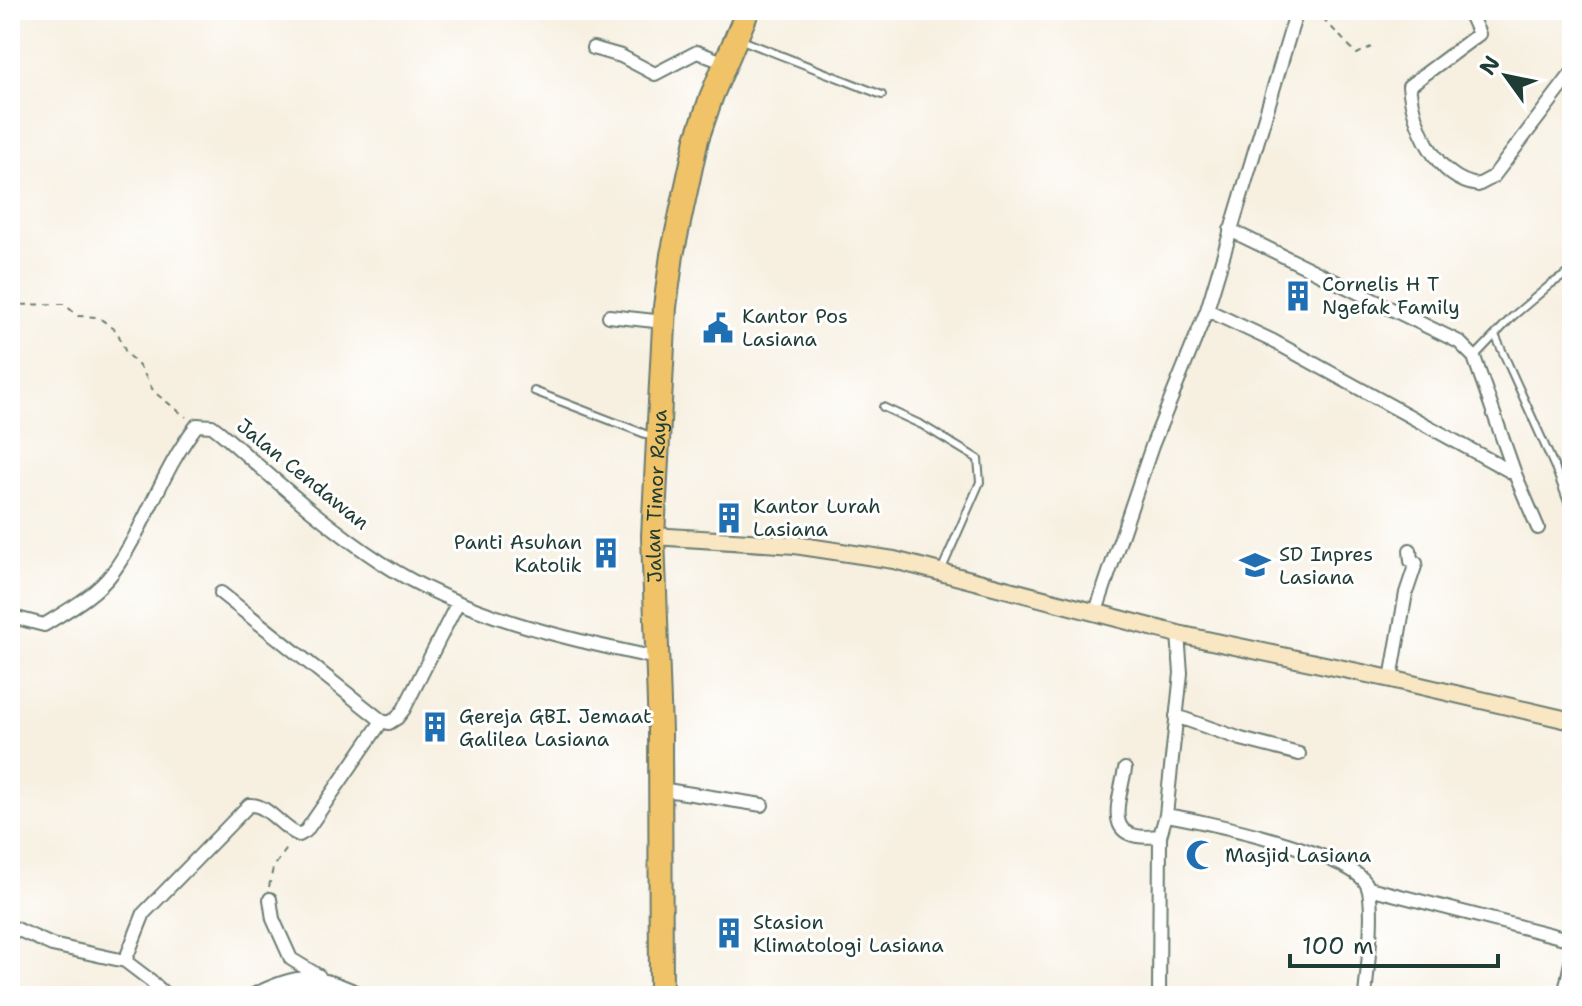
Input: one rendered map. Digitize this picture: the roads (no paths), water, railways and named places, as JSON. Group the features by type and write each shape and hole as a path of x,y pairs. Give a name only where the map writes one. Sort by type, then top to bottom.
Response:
{"highway":[{"name":"Jalan Timor Raya","path":"661,996 660,789 653,536 664,322 672,255 697,139 748,10"}],"street":[{"path":"1095,614 1152,446 1207,310 1297,10"},
{"path":"1468,10 1479,34 1409,86 1417,117 1435,157 1462,180 1478,185 1493,177 1572,73"},
{"path":"593,48 621,56 655,74 697,52 725,63"},
{"path":"1230,230 1459,342 1474,357 1515,474 1538,528"},
{"path":"1207,310 1273,341 1515,474"},
{"path":"609,316 664,322"},
{"name":"Jalan Cendawan","path":"10,620 13,617 44,625 81,602 113,573 168,468 197,425 212,426 327,524 383,564 418,584 458,602 563,639 657,658"},
{"path":"653,536 795,545 894,560 1178,634 1572,721"},
{"path":"1391,679 1406,593 1416,563 1411,561 1410,550"},
{"path":"221,593 382,721 389,723 404,709 458,602"},
{"path":"1159,996 1160,836 1166,815 1181,673 1178,634"},
{"path":"1176,716 1241,739 1299,754"},
{"path":"125,961 144,913 243,810 254,804 260,806 287,830 299,835 306,831 382,721"},
{"path":"1125,769 1117,822 1119,827 1134,835 1160,836"},
{"path":"660,789 762,805"},
{"path":"1166,815 1281,841 1346,869 1365,881 1369,888 1370,927 1365,996"},
{"path":"1369,888 1572,940"},
{"path":"270,899 273,919 291,959 365,996"},
{"path":"10,926 52,945 125,961 167,996"},
{"path":"1564,996 1572,958"},
{"path":"251,996 287,981 324,978"}],"lane":[{"path":"735,38 882,95"},
{"path":"1474,357 1512,317 1551,284 1572,271"},
{"path":"1495,335 1572,513"},
{"path":"534,391 657,438"},
{"path":"883,407 922,425 978,459 980,482 941,571"}],"place":[{"name":"Cornelis H T Ngefak Family","path":"1298,296"},
{"name":"Kantor Pos Lasiana","path":"718,328"},
{"name":"Kantor Lurah Lasiana","path":"729,518"},
{"name":"Panti Asuhan Katolik","path":"606,553"},
{"name":"SD Inpres Lasiana","path":"1255,565"},
{"name":"Gereja GBI. Jemaat Galilea Lasiana","path":"435,727"},
{"name":"Masjid Lasiana","path":"1201,855"},
{"name":"Stasion Klimatologi Lasiana","path":"729,933"}]}
